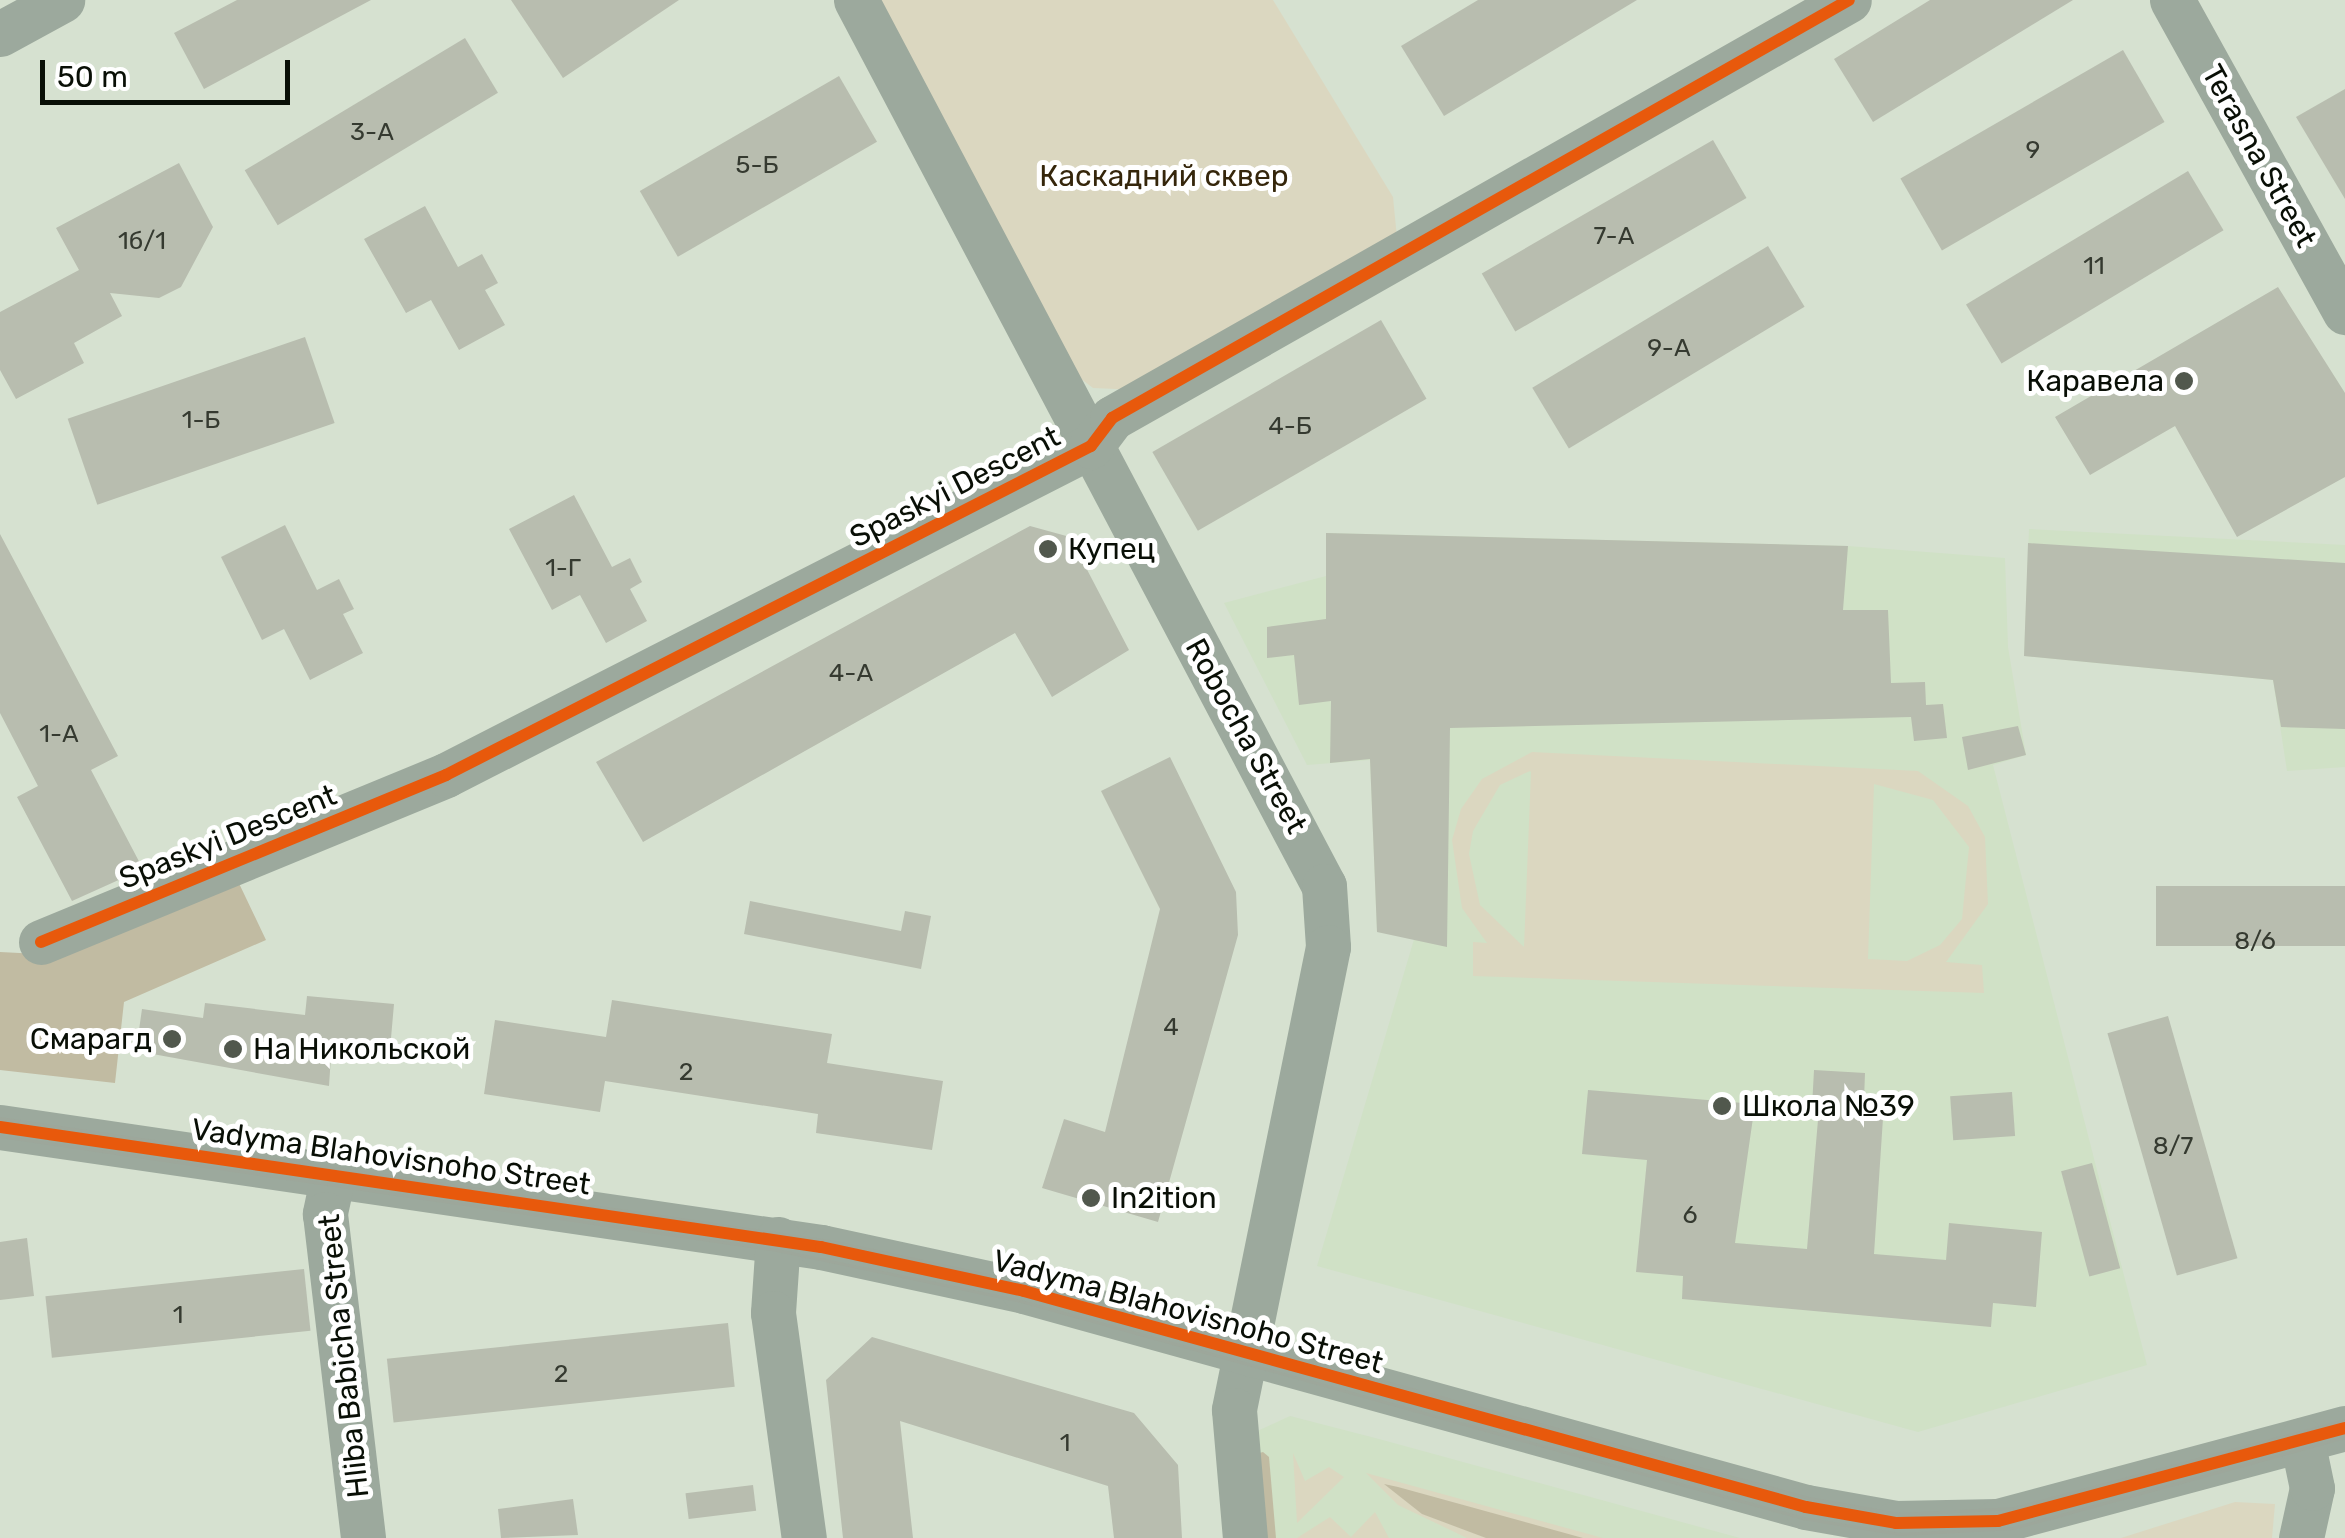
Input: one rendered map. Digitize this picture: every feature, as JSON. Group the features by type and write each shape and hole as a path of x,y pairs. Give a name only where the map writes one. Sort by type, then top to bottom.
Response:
{"street":[{"path":"0,34 62,0"},
{"name":"Robocha Street","path":"856,0 1314,857 1330,915 1234,1410 1245,1538"},
{"name":"Spaskyi Descent","path":"41,942 446,775 1091,446 1112,418 1849,0"},
{"name":"Terasna Street","path":"2172,0 2345,312"},
{"name":"Vadyma Blahovisnoho Street","path":"0,1127 778,1239 1024,1291 1806,1507 1936,1532 1998,1522 2095,1498 2345,1428"},
{"name":"Hliba Babicha Street","path":"333,1175 325,1214 363,1538"},
{"path":"778,1239 773,1313 804,1538"},
{"path":"2301,1538 2312,1488 2302,1440"},
{"path":"2059,1538 2095,1498"}],"shaded area":[{"path":"2029,529 2345,545 2345,767 2287,771 2273,680 2024,656"},
{"name":"Школа №39","path":"1326,533 1848,546 2005,558 2008,647 2026,755 1993,765 2147,1365 1918,1432 1317,1266 1415,936 1377,932 1370,760 1307,765 1224,603 1326,576"},
{"path":"235,875 266,940 124,1002 115,1083 0,1070 0,952 39,954"},
{"path":"1290,1416 1740,1538 1259,1538 1251,1434"},
{"path":"1263,1452 1269,1457 1276,1538 1264,1538 1252,1455"},
{"path":"1384,1484 1583,1538 1486,1538 1422,1514"}],"green space":[{"name":"Каскадний сквер","path":"868,0 1273,0 1393,197 1397,238 1139,390 1093,388 1071,371"},
{"path":"1532,752 1918,771 1968,806 1985,837 1988,904 1946,962 1982,965 1984,993 1473,976 1473,942 1487,943 1462,908 1452,840 1461,809 1482,779","holes":["1531,772 1524,947 1480,905 1469,854 1473,831 1500,785","1874,784 1933,800 1969,847 1962,919 1940,945 1907,961 1868,959"]},
{"path":"1293,1453 1305,1481 1329,1467 1344,1477 1297,1523"},
{"path":"1366,1473 1603,1538 1467,1538 1398,1505"},
{"path":"2235,1502 2275,1504 2272,1538 2121,1538"},
{"path":"1375,1512 1389,1538 1297,1538 1330,1517 1351,1537"}],"building":[{"path":"237,0 371,0 204,89 174,33"},
{"path":"511,0 679,0 563,78"},
{"path":"1478,0 1637,0 1444,116 1401,46"},
{"path":"1930,0 2073,0 1873,122 1834,59"},
{"path":"465,38 498,93 278,225 245,170"},
{"path":"2123,50 2164,122 1942,250 1900,178"},
{"path":"839,76 877,142 678,257 640,191"},
{"path":"2345,89 2345,199 2296,117"},
{"path":"1713,140 1746,198 1515,332 1482,274"},
{"path":"179,163 213,227 181,287 159,298 110,293 122,316 74,343 84,363 16,399 0,370 0,312 79,270 56,228"},
{"path":"2188,171 2224,230 2002,364 1966,304"},
{"path":"425,206 458,267 482,254 498,283 485,290 505,325 459,350 431,300 406,313 364,239"},
{"path":"1768,246 1805,307 1569,448 1532,388"},
{"path":"2278,287 2345,393 2345,477 2237,537 2175,426 2090,475 2055,417"},
{"path":"1381,320 1426,399 1198,531 1152,452"},
{"path":"305,337 335,423 97,505 68,419"},
{"path":"574,495 612,567 630,558 642,582 630,589 647,621 606,643 580,595 552,610 509,529"},
{"path":"285,525 317,590 339,579 354,609 343,614 363,653 310,680 284,629 262,640 221,557"},
{"path":"1030,526 1070,537 1129,650 1052,697 1015,633 643,842 596,762"},
{"path":"1326,533 1848,546 1843,610 1888,610 1891,683 1925,682 1926,705 1943,704 1947,738 1914,741 1911,717 1450,728 1447,947 1377,932 1370,759 1330,763 1331,701 1299,705 1294,655 1267,658 1267,627 1326,619"},
{"path":"0,534 118,756 91,770 143,869 72,901 17,797 38,786 0,713"},
{"path":"2028,543 2345,563 2345,729 2281,727 2273,680 2024,656"},
{"path":"2018,726 2026,755 1968,770 1962,737"},
{"path":"1170,757 1236,892 1238,935 1158,1222 1042,1188 1064,1119 1105,1132 1160,909 1101,791"},
{"path":"2156,886 2345,886 2345,946 2156,946"},
{"path":"750,901 901,931 905,911 931,916 921,969 744,934"},
{"path":"307,996 394,1004 389,1061 331,1056 329,1086 136,1051 142,1009 203,1018 205,1003 305,1015"},
{"path":"612,1000 832,1034 827,1063 943,1081 932,1150 816,1133 818,1114 605,1081 600,1112 484,1094 495,1020 606,1037"},
{"path":"2168,1016 2237,1258 2177,1276 2107,1033"},
{"path":"1814,1070 1865,1073 1864,1100 1884,1103 1874,1254 1946,1260 1949,1223 2042,1232 2036,1307 1993,1303 1991,1327 1682,1299 1683,1276 1636,1272 1647,1160 1582,1154 1588,1090 1755,1104 1735,1243 1807,1249 1819,1108 1812,1107"},
{"path":"2012,1092 2015,1136 1953,1140 1950,1096"},
{"path":"2092,1163 2120,1268 2089,1277 2061,1171"},
{"path":"27,1238 34,1296 0,1300 0,1242"},
{"path":"304,1269 310,1331 52,1358 45,1296"},
{"path":"728,1323 735,1387 394,1423 387,1359"},
{"path":"872,1337 1134,1413 1178,1465 1182,1538 1114,1538 1108,1486 900,1421 913,1538 843,1538 826,1380"},
{"path":"753,1485 756,1511 689,1519 686,1493"},
{"path":"573,1499 578,1535 501,1538 498,1509"}],"tram line":[{"path":"0,1118 836,1242 1026,1283 1809,1498 1899,1514 2014,1508 2345,1420"},
{"path":"0,1136 777,1250 1021,1301 1803,1518 1900,1534 2013,1528 2345,1437"}],"cycle path":[{"path":"41,942 446,775 1091,446 1112,418 1849,0"},
{"path":"0,1127 821,1247 1024,1291 1806,1507 1896,1523 1998,1521 2345,1428"}],"place":[{"name":"Каравела","path":"2184,381"},
{"name":"Купец","path":"1048,549"},
{"name":"Смарагд","path":"172,1039"},
{"name":"На Никольской","path":"233,1049"},
{"name":"Школа №39","path":"1722,1106"},
{"name":"In2ition","path":"1091,1198"}]}
